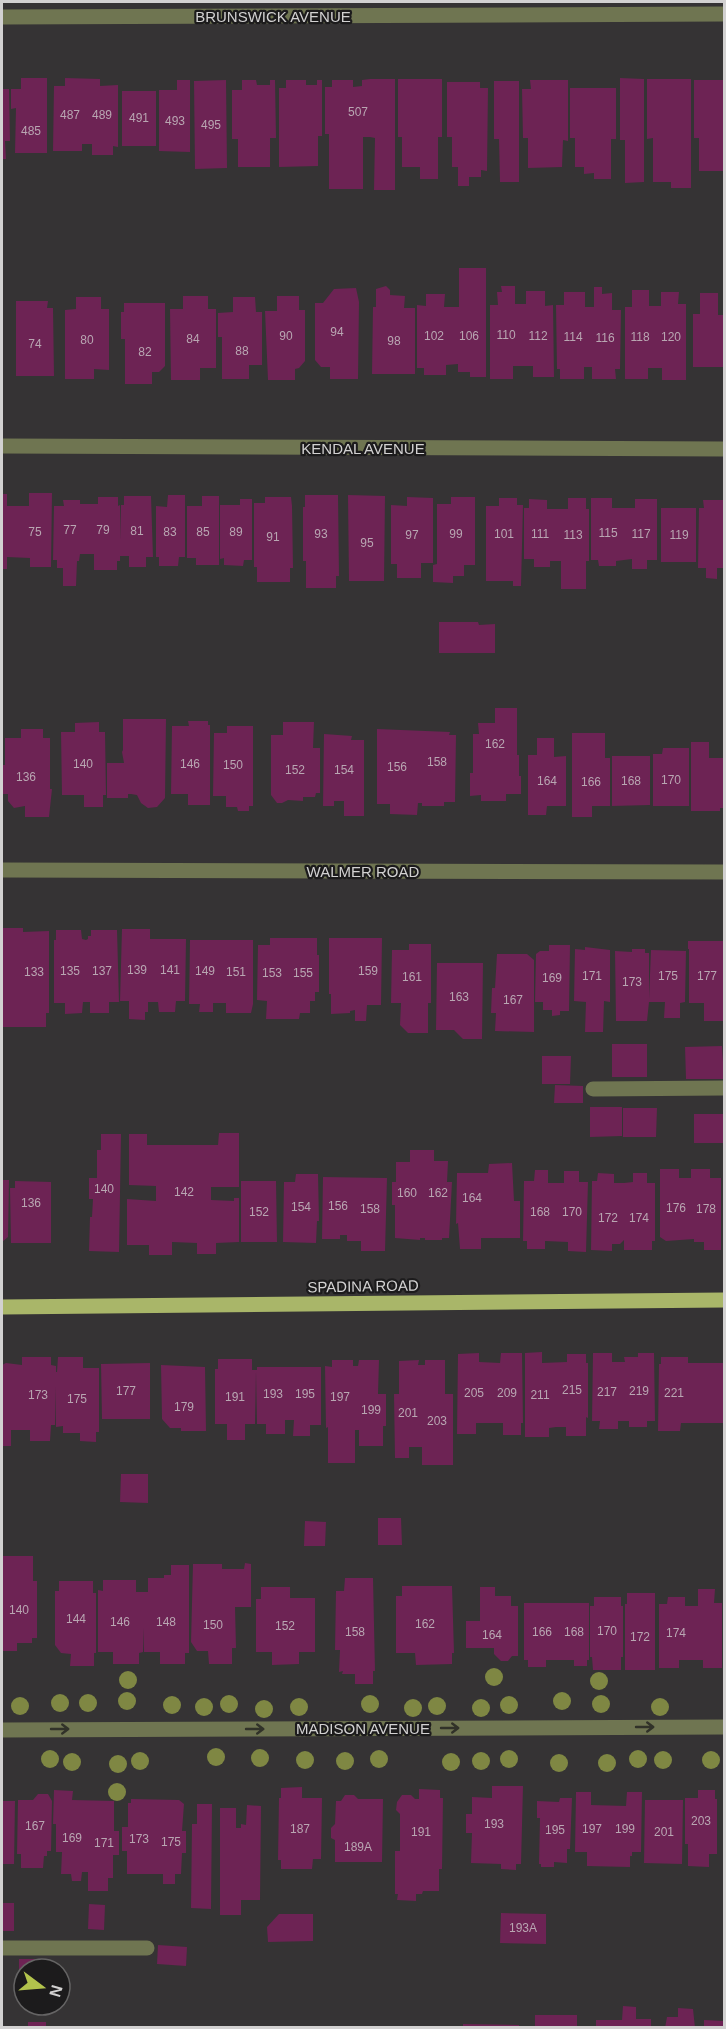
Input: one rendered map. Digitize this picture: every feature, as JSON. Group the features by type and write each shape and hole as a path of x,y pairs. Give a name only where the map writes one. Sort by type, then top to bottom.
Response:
{"main road":[{"name":"SPADINA ROAD","path":"2,1307 724,1300"}],"street":[{"name":"BRUNSWICK AVENUE","path":"2,17 724,14"},
{"name":"KENDAL AVENUE","path":"2,446 724,449"},
{"name":"WALMER ROAD","path":"2,870 724,872"},
{"path":"593,1089 724,1088"},
{"name":"MADISON AVENUE","path":"2,1730 724,1727"},
{"path":"2,1948 147,1948"}],"building":[{"path":"21,78 47,78 47,153 15,153 16,108 11,109 11,89 21,89"},
{"path":"65,78 100,79 100,86 118,85 118,147 113,146 113,155 92,155 92,144 82,144 82,151 53,151 54,86 65,86"},
{"path":"620,78 644,79 644,182 625,183 625,140 620,140"},
{"path":"395,79 395,190 374,190 375,138 370,137 363,137 363,189 329,189 329,134 325,134 325,87 332,87 332,80 353,80 353,87 362,86 362,80"},
{"path":"398,79 442,79 442,137 438,137 438,179 420,179 420,167 402,167 402,137 398,137"},
{"path":"647,79 691,79 691,188 671,188 671,182 653,182 653,138 647,139"},
{"path":"177,80 190,80 190,152 159,151 159,90 177,90"},
{"path":"226,80 227,168 195,169 194,81"},
{"path":"242,80 256,80 257,85 270,85 270,80 275,80 276,138 270,138 270,167 238,167 238,139 232,139 232,90 242,90"},
{"path":"286,80 306,80 306,85 317,85 317,80 322,80 322,136 318,136 318,166 279,167 279,88 286,88"},
{"path":"530,80 568,80 568,141 563,140 562,167 528,168 528,138 523,138 522,89 531,89"},
{"path":"694,80 724,80 724,171 699,171 699,138 694,138"},
{"path":"494,81 519,81 519,182 500,182 499,139 494,139"},
{"path":"447,82 480,82 480,88 488,88 487,171 481,170 481,177 469,177 469,186 458,186 458,167 452,167 452,137 447,137"},
{"path":"570,88 616,88 616,139 611,139 611,179 594,179 594,173 584,174 584,167 575,167 575,138 570,138"},
{"path":"2,89 9,89 10,141 5,141 6,159 2,159"},
{"path":"122,91 156,91 156,146 122,146"},
{"path":"459,268 486,268 486,377 470,377 470,372 458,372 458,364 446,365 446,375 424,375 424,368 417,368 417,305 426,306 426,294 445,294 444,307 459,307"},
{"path":"386,286 390,290 390,295 405,296 404,308 415,308 415,374 372,374 373,307 376,307 376,289"},
{"path":"501,286 515,286 515,304 526,304 526,291 545,291 545,306 553,305 554,377 533,377 533,366 513,366 513,379 490,379 490,305 498,305 497,292 502,292"},
{"path":"594,287 602,287 602,294 612,293 612,310 621,310 620,369 615,369 616,379 592,379 592,367 584,367 584,379 560,379 560,369 557,369 556,305 564,305 564,292 585,292 585,307 594,307"},
{"path":"356,288 359,302 358,379 330,379 330,367 321,367 315,360 315,303 323,303 334,289"},
{"path":"632,290 649,290 649,306 661,306 661,292 679,292 678,304 686,304 686,380 662,380 662,368 648,368 648,379 625,379 625,307 632,307"},
{"path":"700,293 718,293 718,315 724,315 724,367 693,367 693,314 700,314"},
{"path":"183,296 208,296 208,309 216,309 216,368 200,368 200,380 171,380 170,309 183,309"},
{"path":"277,296 299,296 299,310 305,310 305,361 295,369 295,380 268,380 265,311 277,311"},
{"path":"76,297 101,297 101,309 109,309 109,370 94,369 94,379 65,379 65,310 76,309"},
{"path":"233,297 255,297 256,312 262,312 262,365 249,365 249,379 222,379 222,337 218,337 218,313 233,312"},
{"path":"16,301 48,301 47,308 53,308 54,376 16,376"},
{"path":"124,303 165,303 165,366 159,372 152,372 152,384 125,384 125,339 121,339 121,312 124,312"},
{"path":"29,493 52,493 51,567 30,567 30,558 7,557 7,569 2,569 2,494 7,494 7,506 29,506"},
{"path":"168,495 185,495 185,557 179,557 178,566 159,566 159,557 156,557 156,506 167,507"},
{"path":"305,495 338,495 339,576 336,576 336,588 306,588 306,561 303,561"},
{"path":"348,495 385,496 384,581 349,581"},
{"path":"124,496 151,496 153,557 146,557 146,567 129,567 129,556 120,556 120,561 117,561 117,570 94,570 94,554 80,554 79,561 77,561 76,586 63,586 63,568 57,568 57,560 53,560 54,506 64,506 63,500 80,500 80,504 98,504 98,497 118,497 121,540 121,505 124,505"},
{"path":"202,496 219,496 219,565 196,565 196,558 187,558 187,506 202,506"},
{"path":"265,497 291,497 293,568 290,568 290,582 257,582 257,567 254,567 254,503 265,503"},
{"path":"407,497 433,498 433,563 421,563 421,578 397,578 397,564 391,564 391,505 407,506"},
{"path":"451,497 475,497 475,565 464,565 464,576 453,576 453,583 433,582 433,565 437,564 437,504 451,504"},
{"path":"499,498 517,498 517,505 523,505 521,586 513,586 513,581 486,581 486,506 499,506"},
{"path":"568,498 586,498 586,509 589,509 589,561 586,561 586,589 561,589 561,561 550,561 550,567 534,567 534,559 524,559 524,508 529,508 529,499 547,500 547,509 568,509"},
{"path":"591,498 612,498 612,508 635,508 635,499 657,499 657,560 647,560 647,569 632,569 632,559 616,561 616,566 599,566 598,560 591,560"},
{"path":"240,499 252,499 252,560 244,560 243,566 224,565 224,558 220,559 220,505 240,505"},
{"path":"703,500 724,500 724,568 717,568 717,579 706,578 706,568 698,568 699,508 704,508"},
{"path":"661,508 696,508 696,562 661,562"},
{"path":"439,622 495,624 495,653 439,653"},
{"path":"495,708 517,708 517,755 519,755 521,794 506,794 506,801 481,801 481,795 470,796 470,773 473,773 473,734 479,734 478,723 495,723"},
{"path":"123,719 166,719 165,798 157,807 148,808 141,803 137,795 128,794 128,798 107,798 107,763 124,763"},
{"path":"188,721 208,721 210,725 210,805 188,805 188,794 171,794 172,726 189,726"},
{"path":"99,722 99,732 105,732 106,795 103,795 103,807 84,807 84,795 62,795 61,732 75,732 75,723"},
{"path":"283,722 314,722 313,748 320,748 320,793 316,793 315,797 303,797 303,801 288,800 277,803 271,795 271,735 283,735"},
{"path":"227,726 253,726 253,806 249,806 249,811 238,811 237,807 226,807 226,796 213,796 214,733 227,733"},
{"path":"21,729 43,729 43,738 50,738 50,789 52,789 49,817 25,817 25,806 14,808 8,801 8,794 2,794 5,738 21,738"},
{"path":"377,729 450,732 449,735 456,735 455,802 444,802 444,806 422,806 422,803 418,803 417,815 390,814 390,804 377,804"},
{"path":"572,733 605,733 605,758 610,758 610,806 592,806 592,817 572,817"},
{"path":"324,734 352,736 351,740 364,740 364,816 344,816 344,801 334,801 334,806 323,806"},
{"path":"537,738 554,738 554,757 566,756 566,806 547,806 546,815 528,815 528,755 537,755"},
{"path":"691,742 709,742 709,758 724,758 724,808 720,808 720,811 691,811"},
{"path":"663,748 689,748 689,806 653,806 653,754 662,754"},
{"path":"612,756 650,756 650,805 612,806"},
{"path":"2,928 23,928 23,932 49,931 49,1013 46,1013 46,1027 2,1027"},
{"path":"122,929 150,929 150,939 186,939 185,1001 176,1001 175,1012 159,1012 158,1002 148,1002 145,1020 129,1019 129,1001 120,1001"},
{"path":"56,930 81,930 82,939 86,940 88,936 91,936 91,930 117,930 119,1002 109,1002 109,1013 90,1013 90,1002 83,1002 82,1013 65,1014 65,1003 54,1003"},
{"path":"270,938 317,938 319,992 315,992 315,1001 310,1001 310,1013 300,1013 299,1019 266,1019 267,1001 257,1000 258,945 270,945"},
{"path":"329,938 382,938 381,1005 367,1005 366,1021 355,1021 355,1010 350,1013 331,1014"},
{"path":"190,940 253,940 251,1013 226,1013 226,1003 213,1003 213,1012 199,1012 200,1004 189,1004"},
{"path":"688,941 724,941 723,1021 704,1021 704,1003 689,1003"},
{"path":"409,944 431,944 431,1003 428,1003 428,1033 408,1033 400,1025 401,1003 391,1003 392,950 409,950"},
{"path":"549,945 570,945 569,1011 560,1011 560,1015 552,1016 552,1010 543,1010 543,1002 535,1002 536,954 540,951 549,951"},
{"path":"585,947 610,950 610,1002 604,1001 603,1032 585,1032 586,1002 574,1001 575,949 585,950"},
{"path":"632,949 645,949 645,953 649,953 649,999 651,950 686,951 685,1002 680,1003 680,1018 664,1018 665,1002 649,1002 647,1021 616,1021 615,951 632,952"},
{"path":"497,954 527,954 534,960 534,1032 495,1031 496,1013 491,1013"},
{"path":"437,963 483,963 482,1039 463,1039 454,1030 436,1030"},
{"path":"612,1044 647,1044 647,1077 612,1077"},
{"path":"722,1046 724,1079 686,1079 685,1047"},
{"path":"542,1056 571,1056 570,1084 542,1084"},
{"path":"555,1085 583,1086 583,1103 554,1103"},
{"path":"590,1107 622,1107 622,1136 590,1137"},
{"path":"623,1108 657,1108 656,1137 623,1137"},
{"path":"694,1114 724,1114 724,1143 694,1143"},
{"path":"219,1133 239,1133 239,1187 211,1187 211,1200 234,1201 234,1198 239,1198 239,1242 216,1243 216,1254 197,1254 197,1243 172,1242 172,1255 149,1255 149,1245 127,1245 127,1199 156,1201 156,1186 129,1185 129,1134 147,1134 147,1145 218,1145"},
{"path":"101,1134 121,1134 119,1252 89,1251 93,1199 89,1199 89,1178 97,1178 97,1150 101,1150"},
{"path":"410,1150 434,1150 434,1161 448,1161 447,1182 452,1182 449,1238 425,1240 425,1238 420,1238 420,1240 395,1238 392,1182 396,1182 396,1162 410,1162"},
{"path":"512,1163 514,1201 520,1201 520,1238 481,1238 481,1249 460,1249 458,1223 456,1224 457,1173 488,1173 489,1164"},
{"path":"660,1169 679,1169 679,1178 691,1178 691,1169 710,1169 710,1178 721,1178 721,1250 704,1250 704,1242 694,1242 694,1239 666,1241 660,1237"},
{"path":"535,1170 548,1170 548,1183 564,1183 564,1171 579,1171 579,1182 588,1182 586,1252 568,1251 568,1242 545,1241 545,1249 527,1249 527,1241 523,1241 524,1181 534,1181"},
{"path":"598,1173 614,1174 614,1183 624,1183 633,1182 633,1173 647,1173 647,1183 655,1183 655,1241 652,1241 652,1250 624,1250 624,1240 620,1244 612,1244 612,1251 591,1250 592,1181 597,1181"},
{"path":"296,1174 318,1174 319,1221 317,1221 316,1243 283,1242 284,1182 295,1182"},
{"path":"323,1177 387,1178 385,1251 361,1251 361,1241 347,1241 347,1235 340,1235 340,1239 322,1239"},
{"path":"2,1180 9,1180 8,1237 2,1242"},
{"path":"15,1181 51,1182 51,1243 11,1243 10,1188 15,1188"},
{"path":"241,1181 276,1181 277,1242 241,1242"},
{"path":"542,1352 542,1363 567,1362 567,1354 586,1354 588,1418 586,1417 586,1436 566,1436 566,1427 556,1427 549,1428 549,1437 525,1437 525,1353"},
{"path":"479,1353 479,1362 500,1363 501,1353 522,1353 523,1423 521,1423 521,1435 503,1435 503,1423 476,1423 476,1434 457,1434 458,1354"},
{"path":"593,1353 612,1353 612,1362 625,1362 624,1357 638,1357 638,1353 654,1353 655,1421 647,1421 647,1427 629,1427 629,1421 618,1421 618,1429 599,1429 600,1421 592,1421"},
{"path":"22,1357 51,1357 51,1365 56,1366 56,1372 58,1357 83,1357 83,1368 99,1368 99,1432 96,1432 96,1442 80,1441 80,1433 63,1433 63,1426 56,1427 55,1387 55,1425 51,1425 50,1441 30,1441 30,1430 11,1430 11,1446 2,1446 2,1365 6,1363 22,1365"},
{"path":"661,1357 688,1357 688,1363 724,1363 724,1423 681,1423 680,1431 658,1431"},
{"path":"218,1359 252,1359 252,1370 257,1370 257,1367 321,1367 321,1425 310,1425 310,1436 293,1436 294,1420 285,1420 285,1434 266,1434 266,1424 257,1424 256,1372 255,1424 245,1424 245,1440 227,1440 227,1424 215,1424 215,1369 218,1369"},
{"path":"332,1360 353,1360 353,1366 358,1366 359,1360 379,1360 378,1394 386,1394 386,1426 383,1426 383,1446 359,1446 359,1430 355,1430 355,1463 328,1463 325,1366 332,1367"},
{"path":"419,1360 418,1365 425,1365 425,1360 445,1360 445,1394 453,1394 453,1465 422,1465 422,1447 409,1447 409,1458 395,1458 394,1394 399,1394 399,1361"},
{"path":"150,1363 150,1419 102,1419 101,1364"},
{"path":"161,1365 205,1367 206,1431 181,1431 181,1428 170,1428 162,1419"},
{"path":"121,1474 148,1474 148,1503 120,1502"},
{"path":"378,1518 401,1518 402,1545 378,1545"},
{"path":"305,1521 326,1522 325,1546 304,1546"},
{"path":"2,1556 33,1556 33,1581 37,1581 37,1638 32,1638 32,1643 17,1643 17,1651 2,1651"},
{"path":"245,1563 251,1564 251,1607 235,1607 236,1648 232,1648 232,1664 209,1664 208,1651 197,1651 191,1642 193,1564 222,1564 222,1569 244,1569"},
{"path":"171,1565 189,1565 189,1653 185,1653 185,1664 160,1664 160,1652 144,1652 143,1628 143,1652 139,1653 139,1664 113,1664 113,1652 98,1652 98,1590 103,1591 103,1580 136,1580 136,1592 148,1592 148,1578 164,1578 164,1575 171,1575"},
{"path":"345,1578 373,1578 375,1671 373,1671 373,1684 355,1684 355,1674 339,1672 340,1650 335,1650 336,1591 344,1591"},
{"path":"59,1581 93,1581 93,1593 96,1593 94,1666 70,1666 71,1654 61,1653 55,1645 55,1591 59,1591"},
{"path":"402,1586 452,1586 454,1653 452,1653 452,1664 416,1665 415,1653 396,1653 396,1596 402,1596"},
{"path":"261,1587 290,1587 290,1598 315,1598 315,1652 299,1652 299,1664 272,1665 272,1652 256,1652 256,1599 261,1599"},
{"path":"480,1587 495,1587 495,1596 511,1596 511,1606 518,1606 518,1656 512,1656 508,1661 501,1661 494,1654 494,1648 466,1648 466,1621 480,1621"},
{"path":"698,1589 715,1589 714,1603 722,1603 722,1668 703,1668 703,1660 679,1660 679,1668 659,1668 659,1604 667,1604 668,1597 685,1597 685,1606 698,1606"},
{"path":"627,1593 655,1593 655,1670 625,1670"},
{"path":"594,1597 621,1597 623,1657 621,1657 621,1670 593,1670 592,1657 590,1657 590,1606 594,1606"},
{"path":"524,1603 589,1603 589,1660 587,1660 587,1666 574,1666 574,1660 546,1660 546,1667 528,1667 528,1660 524,1660"},
{"path":"492,1786 523,1786 521,1864 516,1864 516,1870 501,1869 501,1864 471,1863 472,1833 466,1833 466,1814 472,1814 472,1797 492,1798"},
{"path":"302,1787 302,1798 322,1798 321,1859 313,1859 312,1869 281,1869 281,1860 278,1860 281,1788"},
{"path":"419,1789 440,1790 440,1798 443,1798 442,1869 439,1869 439,1891 423,1891 422,1894 416,1894 416,1901 397,1900 395,1851 400,1851 400,1814 396,1810 397,1802 402,1795 411,1795 419,1799"},
{"path":"54,1790 73,1791 72,1800 114,1801 114,1831 119,1831 119,1855 113,1855 113,1878 108,1878 108,1891 88,1891 88,1872 82,1872 81,1881 72,1881 71,1874 61,1874 62,1852 56,1852 56,1824 53,1824"},
{"path":"698,1790 715,1790 715,1799 717,1799 717,1854 709,1854 709,1867 688,1866 688,1844 685,1844 685,1798 698,1798"},
{"path":"576,1792 591,1792 591,1805 626,1806 627,1792 642,1792 641,1852 632,1852 630,1867 587,1866 587,1852 575,1852"},
{"path":"38,1794 48,1794 52,1801 51,1851 47,1851 47,1856 44,1856 43,1868 21,1868 21,1854 17,1854 18,1800 33,1800"},
{"path":"345,1795 354,1795 358,1799 383,1799 382,1862 335,1862 335,1840 331,1838 331,1828 335,1824 336,1801 341,1801"},
{"path":"560,1798 572,1798 570,1849 567,1849 567,1863 554,1862 554,1867 541,1867 539,1864 540,1818 537,1818 537,1801 559,1802"},
{"path":"131,1799 179,1800 184,1804 182,1831 186,1831 186,1853 182,1853 181,1874 175,1874 175,1884 163,1884 163,1874 127,1874 127,1851 122,1851 122,1827 128,1827 128,1803 131,1803"},
{"path":"645,1800 683,1800 682,1864 644,1863"},
{"path":"2,1801 15,1801 14,1864 2,1864"},
{"path":"197,1804 212,1804 211,1909 191,1908 192,1824 197,1824"},
{"path":"247,1805 261,1806 260,1900 241,1900 241,1915 220,1915 220,1808 236,1808 236,1828 241,1828 241,1824 246,1825"},
{"path":"2,1903 14,1903 14,1931 2,1931"},
{"path":"89,1904 105,1905 104,1930 88,1929"},
{"path":"501,1913 546,1914 546,1944 500,1943"},
{"path":"279,1914 313,1914 313,1941 268,1942 267,1927"},
{"path":"158,1945 187,1947 186,1966 157,1964"},
{"path":"623,2006 636,2007 636,2019 651,2019 651,2028 596,2028 596,2020 622,2020"},
{"path":"678,2008 693,2009 695,2028 665,2028 667,2017 678,2017"},
{"path":"535,2015 577,2015 577,2028 535,2028"},
{"path":"704,2020 724,2021 724,2028 704,2028"},
{"path":"28,2022 46,2022 46,2028 28,2028"},
{"path":"463,2024 519,2025 519,2028 463,2028"}]}
